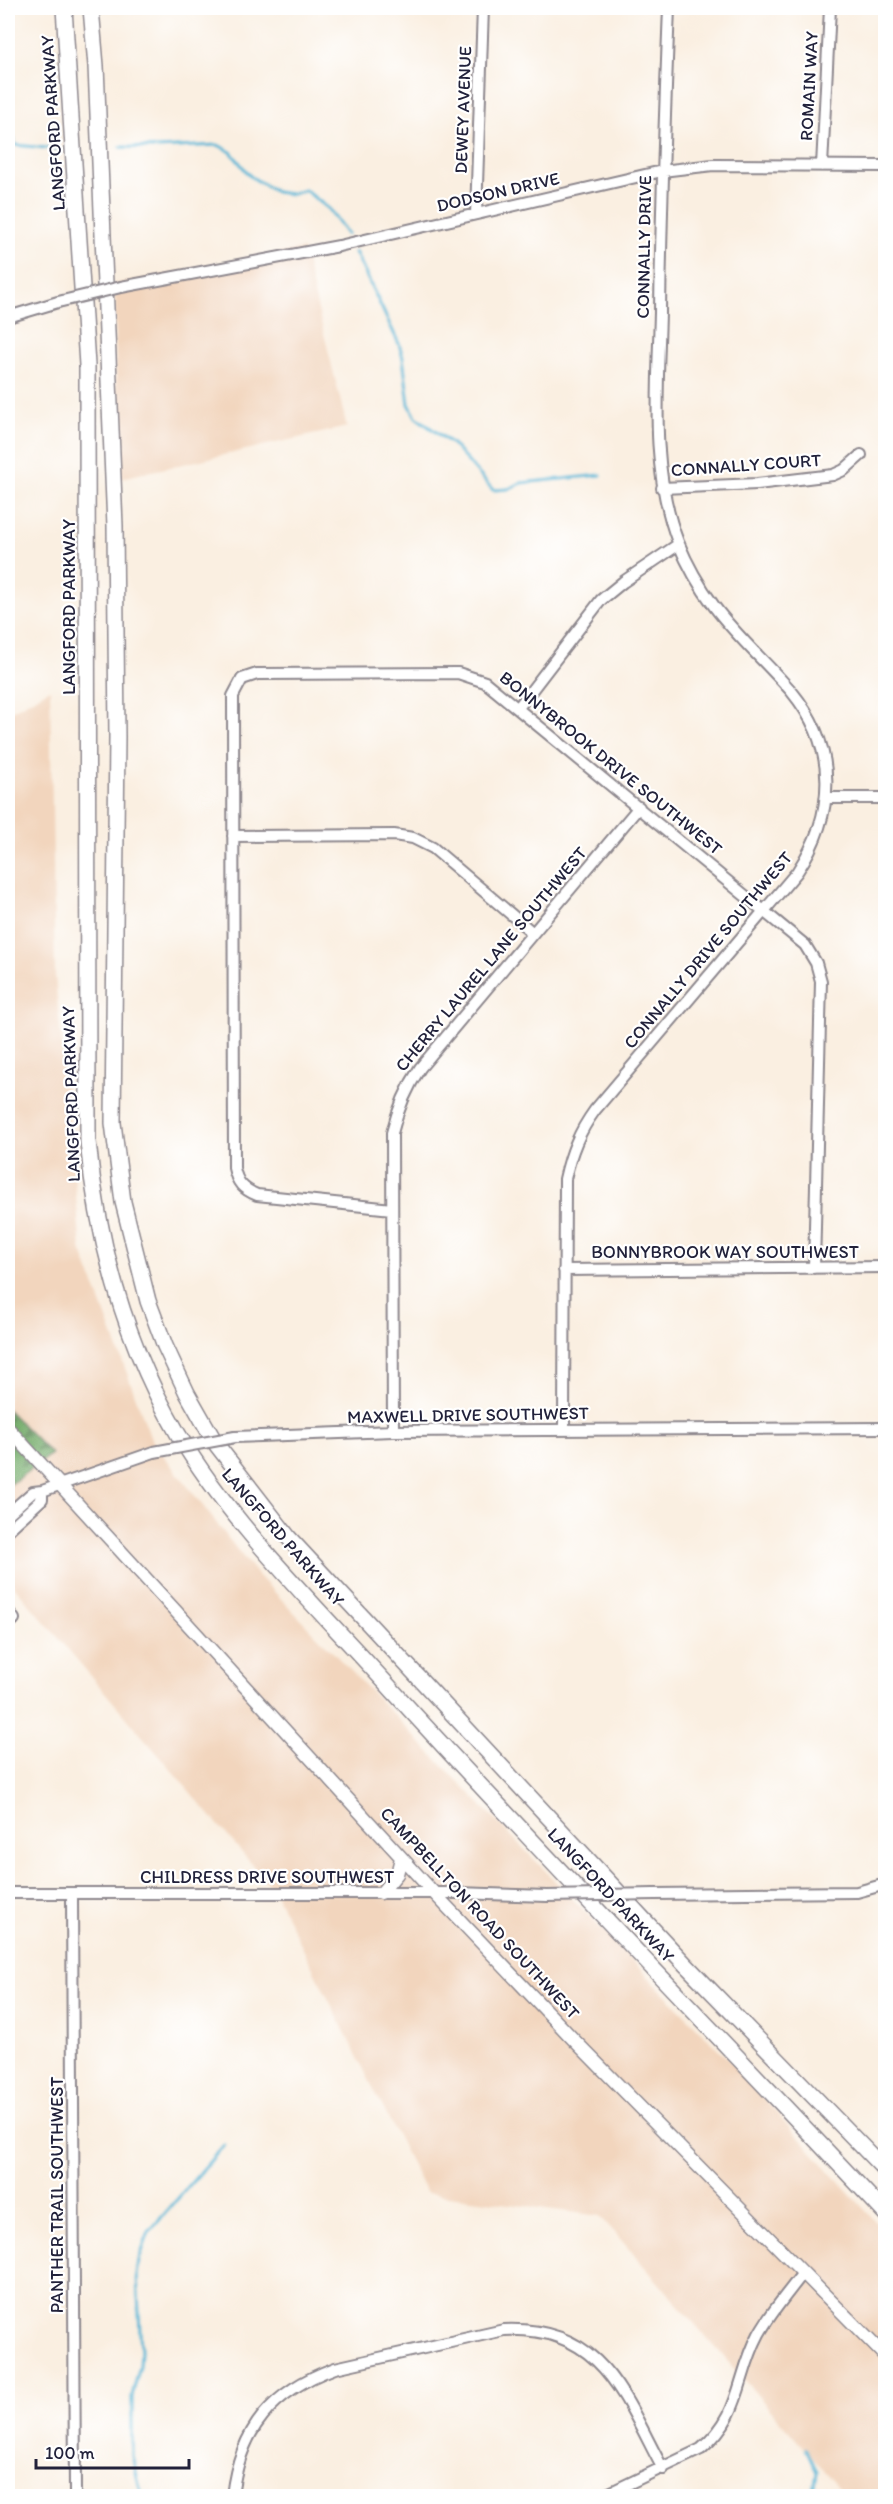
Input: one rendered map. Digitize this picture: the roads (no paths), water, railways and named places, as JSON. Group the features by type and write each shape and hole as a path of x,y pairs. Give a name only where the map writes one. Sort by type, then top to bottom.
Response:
{"highway":[{"name":"LANGFORD PARKWAY","path":"64,8 87,365 88,1142 105,1249 135,1345 177,1432 209,1481 247,1530 459,1763 885,2214"},
{"name":"LANGFORD PARKWAY","path":"91,8 96,66 115,517 117,737 113,1124 123,1202 148,1301 182,1383 216,1444 289,1539 685,1964 885,2170"},
{"path":"845,2127 885,2160"}],"main road":[{"name":"CAMPBELLTON ROAD SOUTHWEST","path":"8,1428 434,1893 573,2039 885,2357"},
{"path":"381,1893 397,1874 402,1858"}],"street":[{"name":"DEWEY AVENUE","path":"476,214 483,8"},
{"name":"CONNALLY DRIVE","path":"662,488 658,437 662,171 669,8"},
{"name":"ROMAIN WAY","path":"822,166 830,8"},
{"name":"DODSON DRIVE","path":"8,317 121,287 339,246 662,171 713,165 885,166"},
{"name":"CONNALLY COURT","path":"662,488 757,484 833,475 861,455"},
{"name":"CONNALLY DRIVE SOUTHWEST","path":"564,1430 565,1179 571,1153 581,1130 595,1110 797,872 809,853 820,827 826,798 827,777 824,755 818,735 808,715 793,693 715,607 694,576 679,544 662,488"},
{"path":"518,708 601,600 679,544"},
{"name":"BONNYBROOK DRIVE SOUTHWEST","path":"392,1209 257,1195 245,1190 237,1179 234,1168 233,696 242,679 257,674 458,673 485,682 805,945 816,963 821,981 814,1268"},
{"path":"826,798 885,798"},
{"name":"CHERRY LAUREL LANE SOUTHWEST","path":"393,1431 392,1133 397,1110 405,1090 420,1068 639,807"},
{"path":"233,836 394,835 413,838 433,848 532,933"},
{"name":"BONNYBROOK WAY SOUTHWEST","path":"564,1270 885,1267"},
{"name":"MAXWELL DRIVE SOUTHWEST","path":"58,1484 154,1452 235,1437 393,1431 885,1428"},
{"path":"8,1514 33,1492 58,1484"},
{"path":"8,1530 42,1499 42,1491"},
{"name":"CHILDRESS DRIVE SOUTHWEST","path":"8,1893 434,1893 547,1896 857,1892 885,1884"},
{"name":"PANTHER TRAIL SOUTHWEST","path":"72,1893 75,2496"},
{"path":"603,2496 701,2449 724,2426 735,2405 747,2363 759,2334 775,2309 803,2274"},
{"path":"232,2496 235,2471 243,2446 262,2416 282,2395 308,2378 335,2368 504,2330 529,2329 553,2333 582,2347 606,2369 617,2384 663,2469"}],"waterway":[{"path":"8,120 15,145 57,149"},
{"path":"121,147 218,145 231,152 250,176 276,192 291,194 305,190 329,209 347,234"},
{"path":"355,252 399,344 409,404 416,417 452,444 493,490 508,489 521,483 601,475"},
{"path":"142,2496 132,2456 132,2396 140,2366 141,2351 137,2275 139,2260 149,2232 224,2145"},
{"path":"806,2448 817,2472 813,2496"}]}
